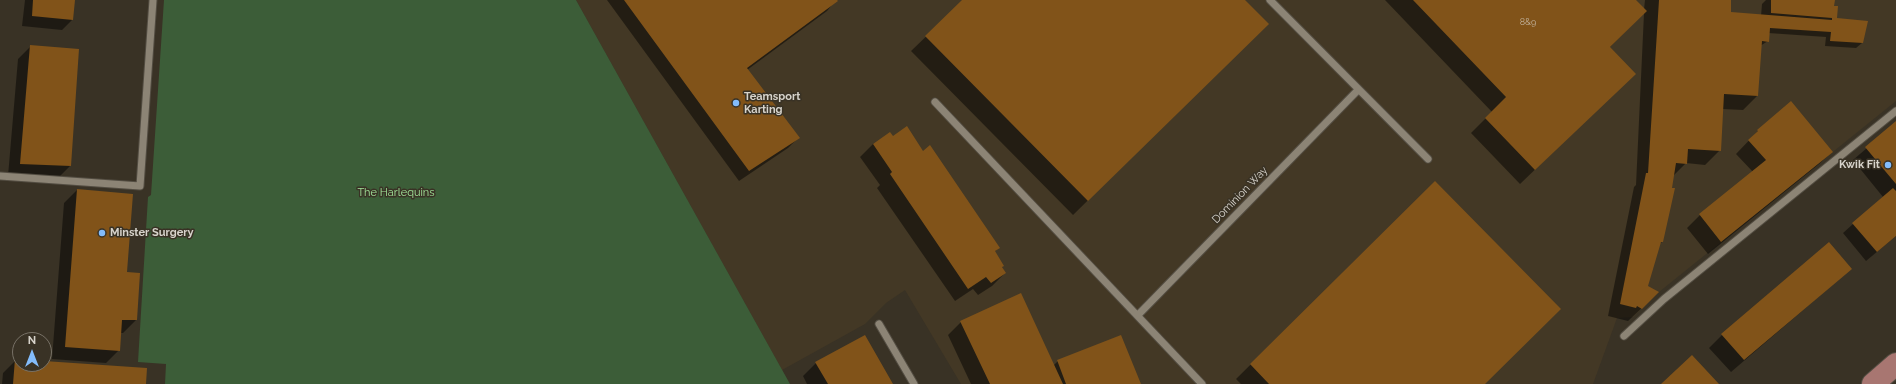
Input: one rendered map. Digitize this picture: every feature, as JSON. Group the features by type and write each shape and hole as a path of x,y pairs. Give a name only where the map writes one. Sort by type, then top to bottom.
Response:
{"main road":[{"path":"1873,384 1896,364"}],"street":[{"path":"0,176 140,186 153,0"},
{"path":"1270,0 1428,159"},
{"name":"Dominion Way","path":"1138,315 1358,90"},
{"path":"935,102 1202,384"},
{"path":"1624,336 1664,298 1896,111"},
{"path":"879,324 914,384"}],"shaded area":[{"path":"576,0 1896,0 1896,101 1659,292 1633,317 1617,318 1593,384 961,384 905,290 886,303 865,324 782,370"}],"green space":[{"name":"The Harlequins","path":"164,0 576,0 790,384 165,384 166,364 138,362 148,197 151,195"}],"building":[{"path":"33,0 75,0 73,20 32,16"},
{"name":"Teamsport Karting","path":"624,0 837,0 838,1 747,68 800,138 749,171"},
{"path":"962,0 1245,0 1269,24 1088,201 925,36"},
{"path":"1413,0 1636,0 1647,11 1610,47 1636,74 1535,170 1485,118 1506,97"},
{"path":"1659,0 1731,0 1731,12 1832,20 1832,18 1771,13 1771,0 1835,0 1834,6 1838,6 1837,18 1868,21 1863,43 1830,41 1831,32 1770,28 1769,42 1762,41 1758,96 1724,94 1721,151 1688,149 1687,164 1676,163 1672,188 1675,188 1663,242 1661,242 1648,286 1659,292 1642,309 1637,306 1636,308 1620,304 1646,173 1648,173"},
{"path":"30,45 79,49 71,166 20,164"},
{"path":"1791,101 1833,152 1721,242 1699,214 1766,160 1748,140 1758,131 1757,130"},
{"name":"Kwik Fit","path":"1896,121 1896,184 1865,147"},
{"path":"907,126 923,151 930,145 1000,248 995,251 1004,266 1002,267 1006,273 991,283 986,277 968,289 890,174 892,172 873,144 890,132 893,136"},
{"path":"1435,181 1561,309 1485,384 1269,384 1250,364"},
{"path":"1893,188 1896,191 1896,236 1877,252 1852,223"},
{"name":"Minster Surgery","path":"77,189 133,194 127,272 140,273 137,320 122,320 120,351 65,347"},
{"path":"1829,242 1852,269 1744,360 1721,334"},
{"path":"1021,293 1063,384 990,384 960,321"},
{"path":"865,335 893,384 828,384 815,362"},
{"path":"1121,335 1141,384 1066,384 1057,360"},
{"path":"1692,355 1719,384 1661,384"},
{"path":"52,362 147,368 146,384 13,384 14,372 52,372"}],"place":[{"name":"Teamsport Karting","path":"736,103"},
{"name":"Kwik Fit","path":"1888,165"},
{"name":"Minster Surgery","path":"102,233"}]}
